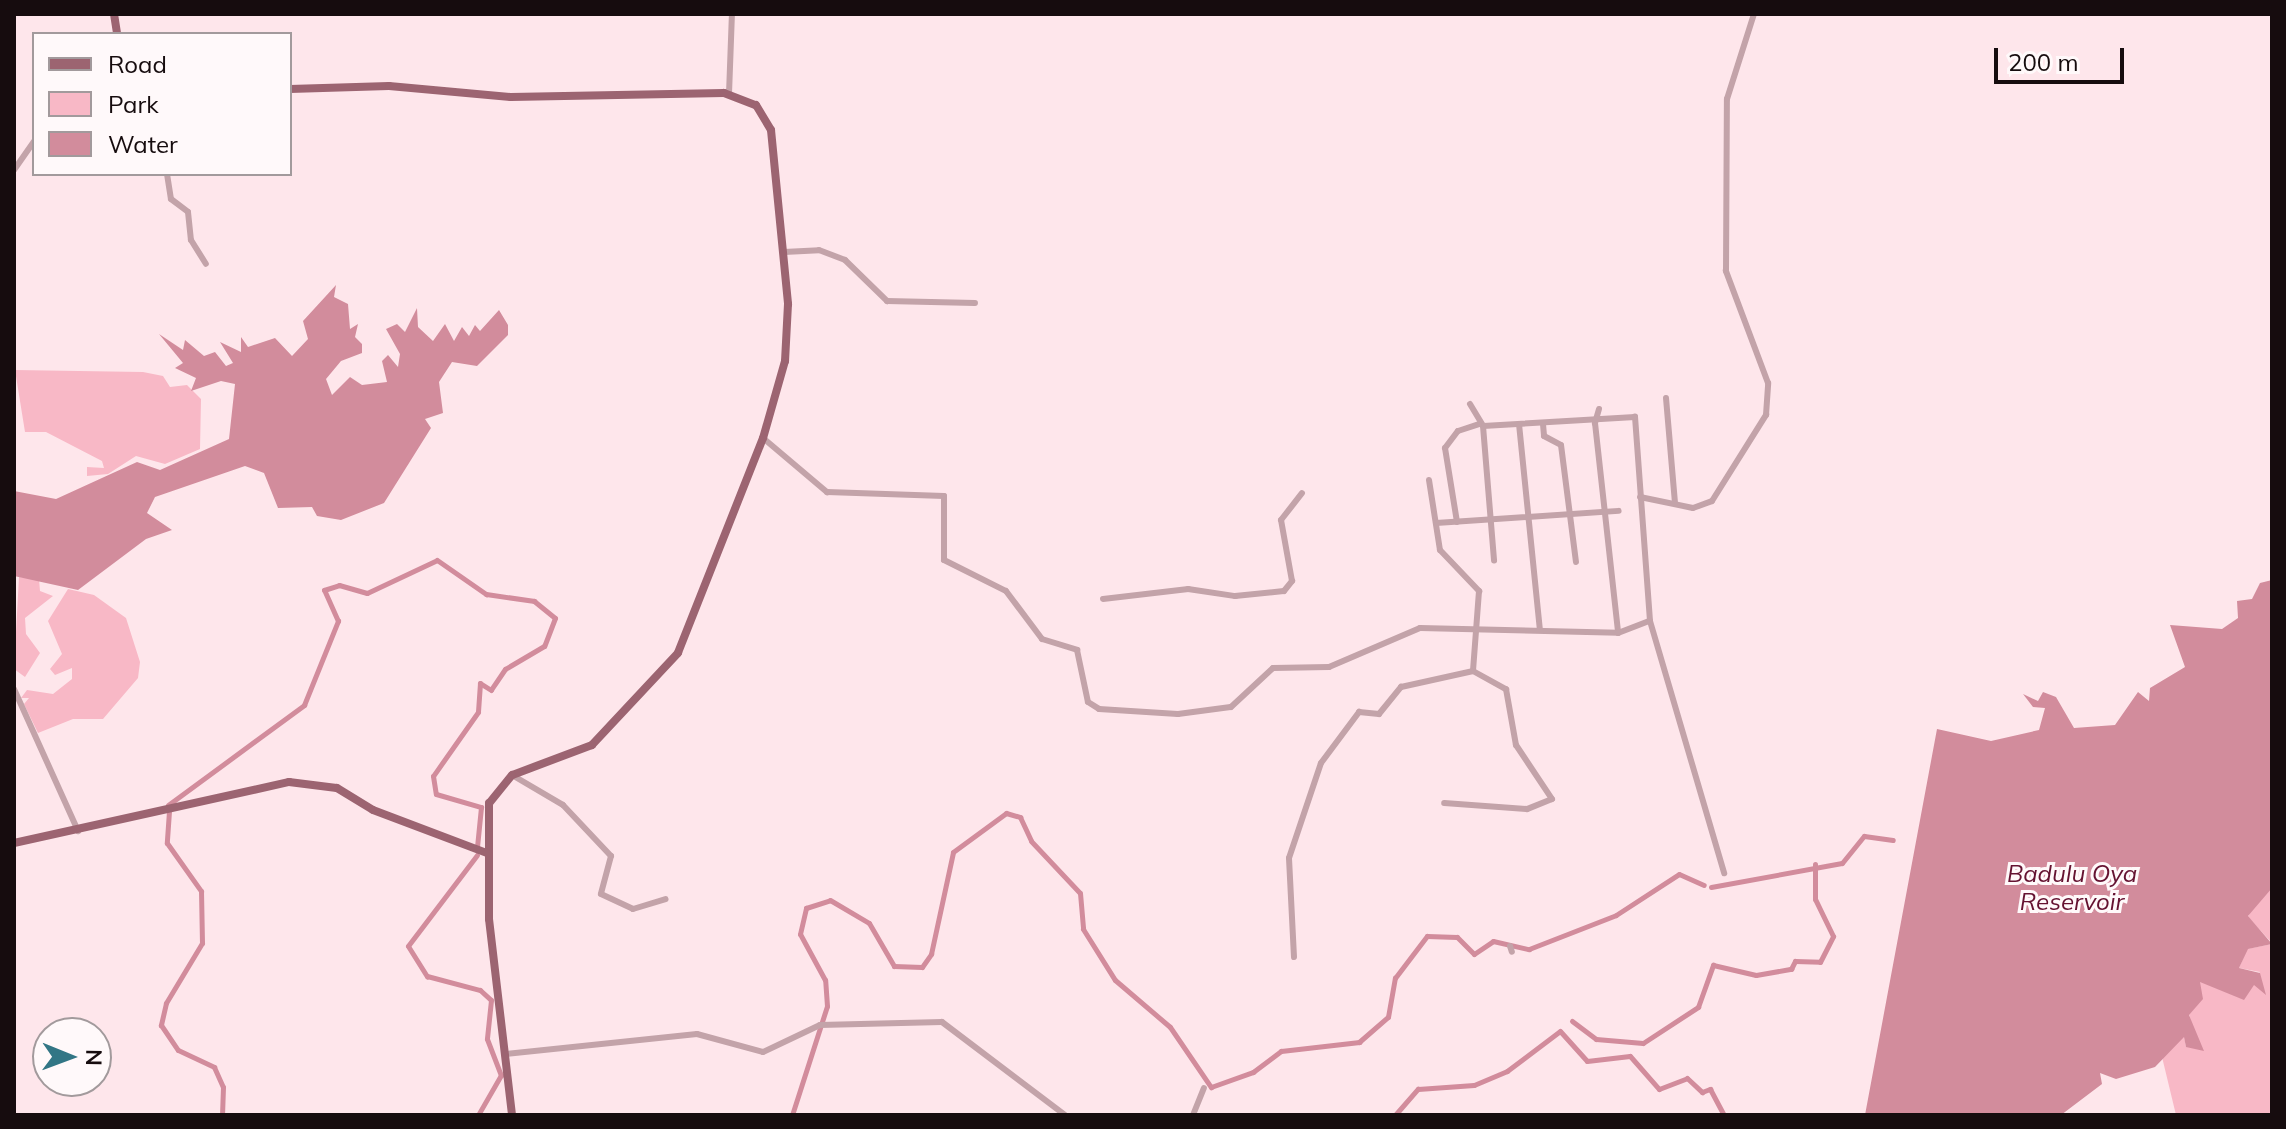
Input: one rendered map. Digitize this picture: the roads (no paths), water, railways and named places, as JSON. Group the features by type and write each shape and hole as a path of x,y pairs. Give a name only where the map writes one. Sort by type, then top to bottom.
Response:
{"main road":[{"path":"292,89 389,86 511,97 729,94 764,113 774,144 784,252 787,348 763,438 665,672 592,745 512,775 489,803 487,853 512,1115"},
{"path":"14,843 289,782 337,788 373,810 487,853"}],"street":[{"path":"729,94 732,14"},
{"path":"1640,497 1693,508 1720,494 1766,415 1768,383 1726,271 1727,99 1754,14"},
{"path":"14,170 32,144"},
{"path":"167,176 171,199 188,212 191,240 206,264"},
{"path":"784,252 819,250 845,260 887,301 975,303"},
{"path":"1666,398 1675,502"},
{"path":"1470,404 1481,425 1494,561"},
{"path":"1599,409 1595,418 1618,633"},
{"path":"1457,522 1445,448 1458,431 1481,425 1635,417 1650,621 1724,873"},
{"path":"1519,424 1540,629"},
{"path":"1543,424 1544,436 1559,439 1576,562"},
{"path":"763,438 827,492 944,496 944,560 1006,591 1042,639 1077,650 1083,690 1099,709 1219,710 1273,668 1329,667 1420,628 1618,633 1650,621"},
{"path":"1429,480 1440,550 1479,591 1473,671"},
{"path":"1103,599 1188,589 1235,596 1284,591 1292,585 1281,520 1302,493"},
{"path":"1436,523 1619,511"},
{"path":"1294,957 1289,858 1321,763 1359,712 1379,714 1401,687 1473,671 1506,689 1516,745 1552,799 1492,810 1444,803"},
{"path":"14,689 78,831"},
{"path":"512,775 563,805 611,856 601,894 633,909 666,899"},
{"path":"506,1054 697,1034 763,1052 816,1026 952,1025 1065,1115"},
{"path":"1193,1115 1204,1088"}],"water":[{"path":"336,285 334,297 348,304 350,329 358,324 355,337 362,344 362,353 341,361 326,379 332,395 350,377 362,385 387,382 382,361 388,355 398,367 400,354 386,329 397,324 405,332 417,308 418,327 433,341 445,324 454,341 462,327 469,336 475,325 480,331 499,310 508,325 508,335 477,366 452,362 439,382 443,413 425,419 431,428 384,503 341,520 317,516 312,507 278,508 264,473 245,466 155,497 147,513 172,530 146,539 78,590 14,576 14,491 56,499 137,462 160,470 229,439 235,384 221,381 191,391 196,378 175,368 183,363 159,334 183,350 185,340 204,356 215,352 226,366 233,363 220,342 241,352 241,337 248,347 275,338 292,356 308,339 303,321"},
{"name":"Badulu Oya Reservoir","path":"2272,580 2272,888 2248,916 2272,944 2248,949 2239,968 2260,973 2266,995 2254,985 2244,1000 2200,982 2203,999 2189,1015 2204,1051 2186,1047 2184,1037 2155,1067 2116,1079 2100,1073 2102,1084 2061,1115 1865,1115 1937,729 1991,741 2039,730 2045,708 2033,707 2023,694 2038,701 2043,692 2056,697 2074,728 2115,725 2138,692 2149,701 2150,688 2185,667 2170,625 2222,629 2238,618 2237,601 2252,599 2260,583"}],"waterway":[{"path":"168,805 304,705 338,621 324,590 339,585 367,593 437,560 486,594 534,601 555,618 544,646 505,669 491,690 480,683 478,712 433,776 436,794 481,807 477,847"},
{"path":"169,811 167,843 201,891 202,943 166,1003 161,1025 178,1050 214,1067 223,1087 222,1115"},
{"path":"792,1115 827,1006 825,980 800,934 806,908 830,900 869,923 894,966 922,967 931,954 953,852 1006,813 1020,817 1031,841 1080,893 1083,929 1115,980 1170,1027 1211,1087 1253,1072 1281,1051 1359,1042 1388,1017 1395,978 1427,936 1457,937 1474,954 1493,941 1529,949 1616,915 1679,874 1704,885"},
{"path":"1711,887 1842,863 1864,836 1893,840"},
{"path":"477,855 408,946 427,976 480,990 491,1000 487,1039 501,1075 478,1115"},
{"path":"1572,1021 1596,1039 1643,1043 1698,1007 1713,965 1756,975 1791,969 1795,961 1820,962 1833,936 1815,899 1815,864"},
{"path":"1395,1115 1418,1089 1474,1085 1507,1071 1560,1031 1587,1061 1630,1056 1659,1089 1687,1078 1702,1092 1710,1089 1724,1115"}]}
